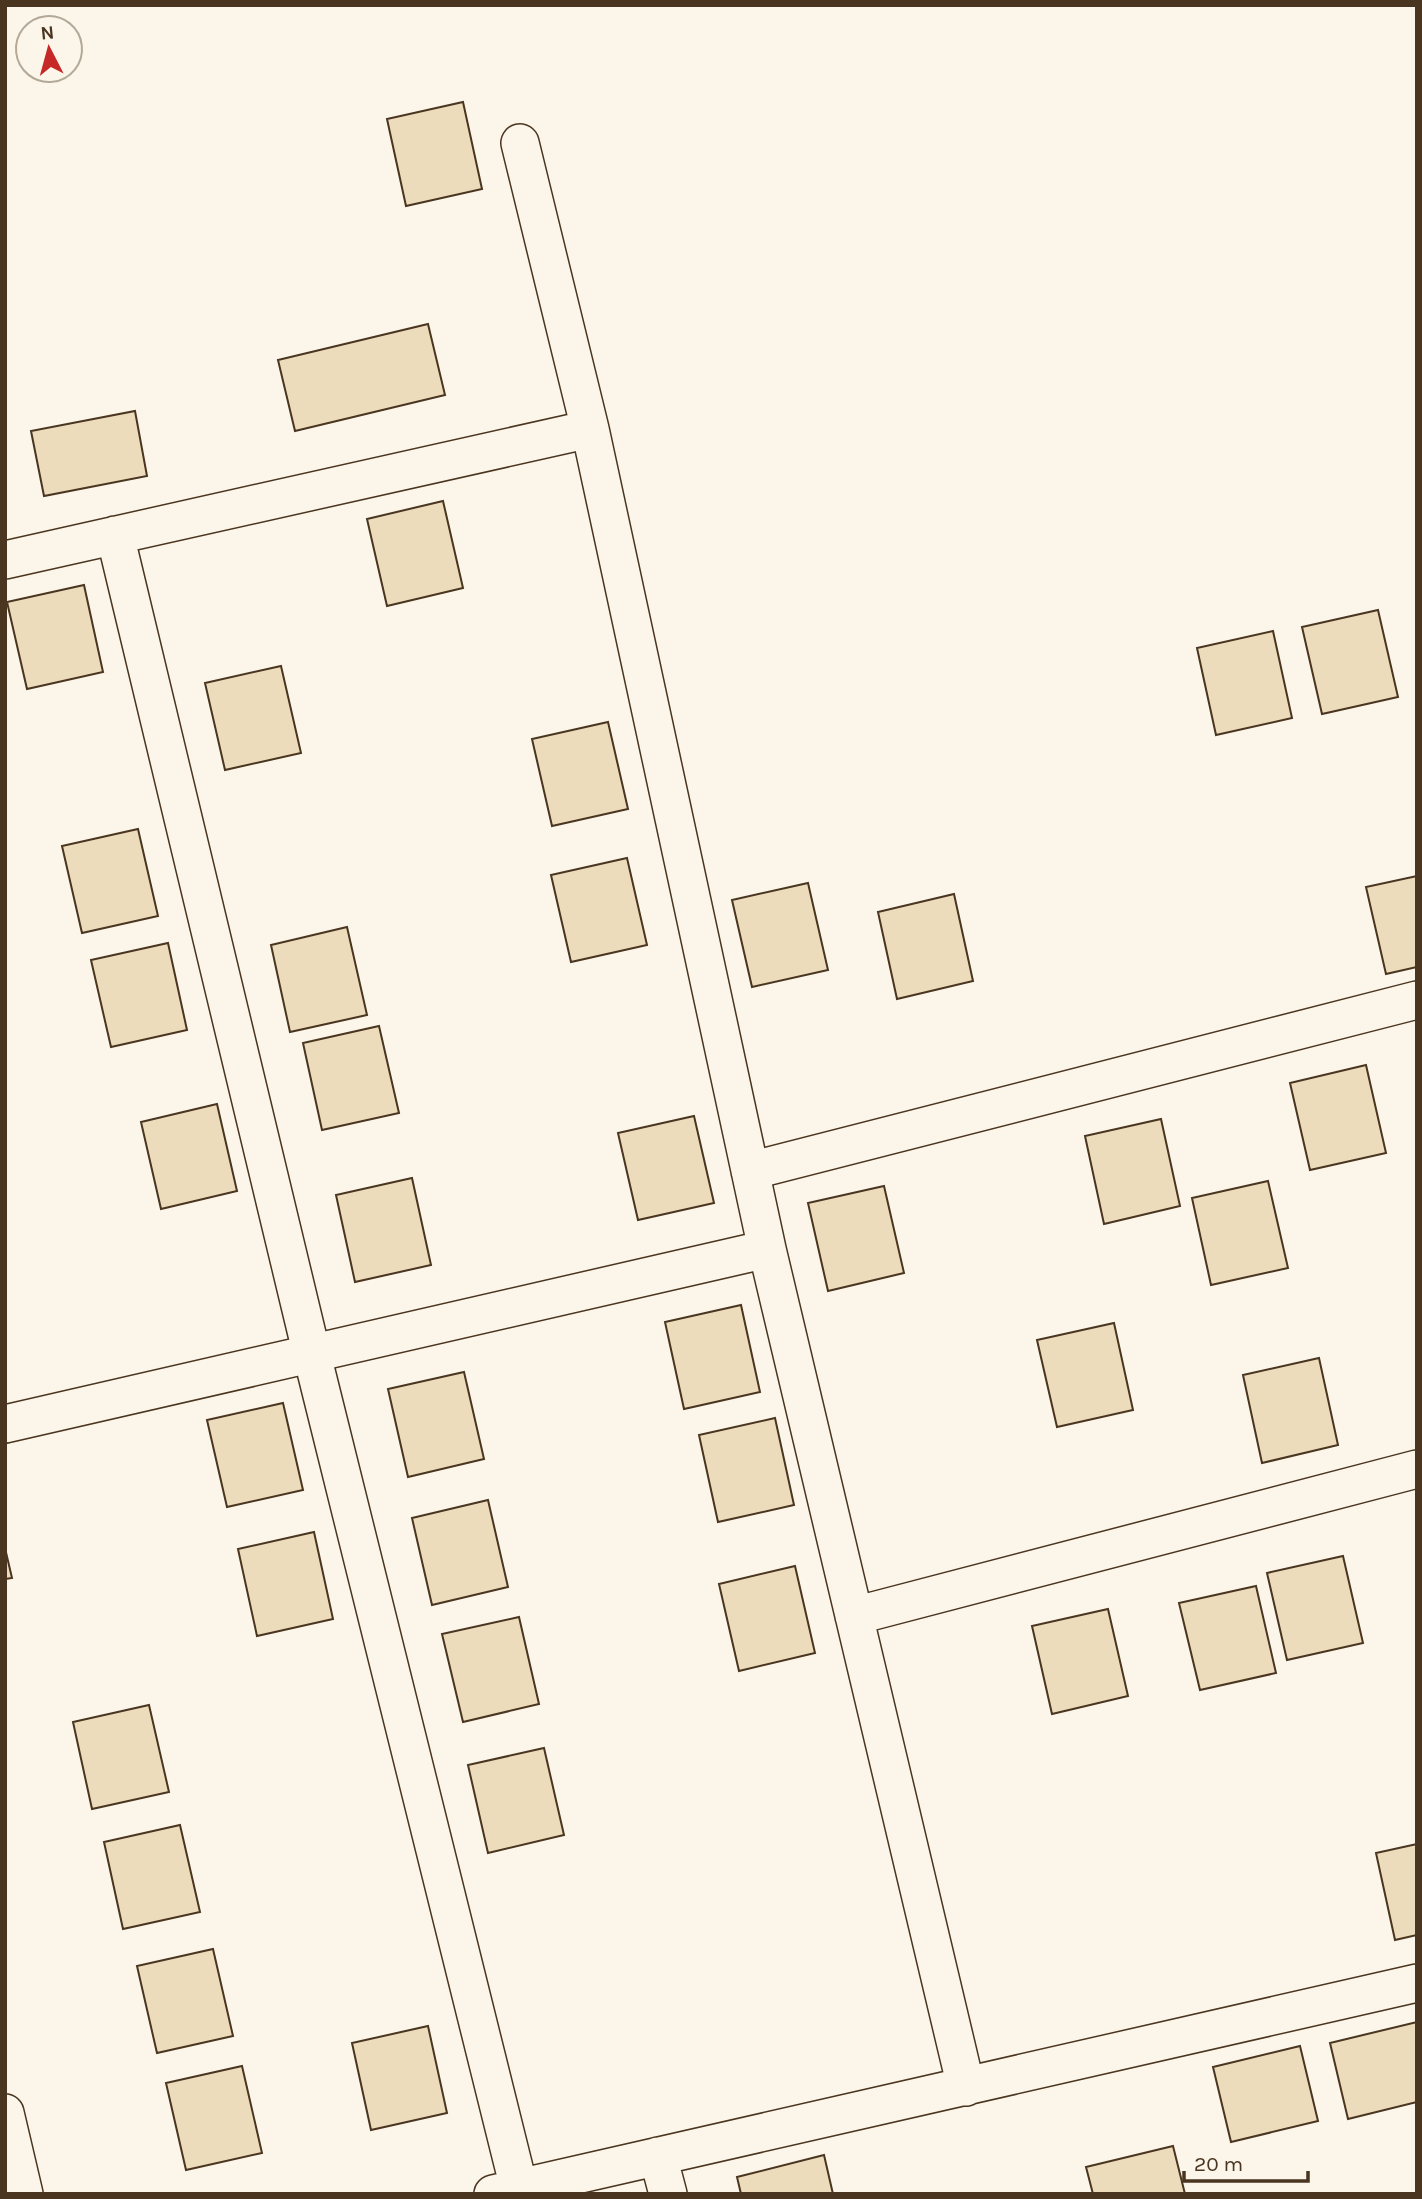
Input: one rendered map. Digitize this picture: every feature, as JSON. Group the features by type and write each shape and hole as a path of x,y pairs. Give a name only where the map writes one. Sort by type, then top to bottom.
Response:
{"street":[{"path":"520,143 590,429 767,1249 966,2087"},
{"path":"5,560 590,429"},
{"path":"115,536 312,1355 506,2191 1417,1983"},
{"path":"750,1171 1417,1000"},
{"path":"5,1424 767,1249"},
{"path":"854,1616 1417,1469"},
{"path":"5,2113 24,2194"},
{"path":"659,2157 668,2194"}],"building":[{"path":"463,102 482,189 406,206 387,119"},
{"path":"428,324 445,395 295,431 278,360"},
{"path":"135,411 147,476 44,496 31,431"},
{"path":"443,501 463,588 387,606 367,519"},
{"path":"84,585 103,672 27,689 7,602"},
{"path":"1378,610 1398,697 1322,714 1302,627"},
{"path":"1273,631 1292,718 1216,735 1197,648"},
{"path":"281,666 301,753 225,770 205,683"},
{"path":"608,722 628,809 552,826 532,739"},
{"path":"138,829 158,916 82,933 62,846"},
{"path":"627,858 647,945 571,962 551,875"},
{"path":"1417,876 1417,967 1386,974 1366,887"},
{"path":"808,883 828,970 752,987 732,900"},
{"path":"954,894 973,981 897,999 878,912"},
{"path":"347,927 367,1015 290,1032 271,945"},
{"path":"168,943 187,1030 111,1047 91,960"},
{"path":"379,1026 399,1113 322,1130 303,1043"},
{"path":"1366,1065 1386,1153 1310,1170 1290,1083"},
{"path":"217,1104 237,1191 161,1209 141,1122"},
{"path":"694,1116 714,1203 638,1220 618,1133"},
{"path":"1161,1119 1180,1206 1104,1224 1085,1136"},
{"path":"412,1178 431,1265 355,1282 336,1195"},
{"path":"1268,1181 1288,1268 1211,1285 1192,1198"},
{"path":"884,1186 904,1273 828,1291 808,1203"},
{"path":"741,1305 760,1392 684,1409 665,1322"},
{"path":"1114,1323 1133,1410 1057,1427 1037,1340"},
{"path":"1319,1358 1338,1445 1262,1463 1243,1375"},
{"path":"464,1372 484,1459 408,1477 388,1389"},
{"path":"283,1403 303,1490 227,1507 207,1420"},
{"path":"775,1418 794,1505 718,1522 699,1435"},
{"path":"488,1500 508,1587 432,1605 412,1518"},
{"path":"314,1532 333,1619 257,1636 238,1549"},
{"path":"5,1548 12,1578 5,1579"},
{"path":"1343,1556 1363,1643 1287,1660 1267,1573"},
{"path":"795,1566 815,1653 739,1671 719,1584"},
{"path":"1256,1586 1276,1673 1200,1690 1179,1603"},
{"path":"1108,1609 1128,1696 1052,1714 1032,1626"},
{"path":"519,1617 539,1704 463,1722 442,1634"},
{"path":"149,1705 169,1792 92,1809 73,1722"},
{"path":"544,1748 564,1835 488,1853 468,1765"},
{"path":"180,1825 200,1912 123,1929 104,1842"},
{"path":"1417,1844 1417,1935 1395,1940 1376,1853"},
{"path":"213,1949 233,2036 157,2053 137,1966"},
{"path":"1417,2022 1417,2102 1348,2119 1330,2043"},
{"path":"428,2026 447,2113 371,2130 352,2043"},
{"path":"1300,2046 1318,2121 1231,2142 1213,2067"},
{"path":"242,2066 262,2153 186,2170 166,2083"},
{"path":"1173,2146 1185,2194 1093,2194 1086,2167"},
{"path":"824,2155 833,2194 741,2194 737,2177"}]}
